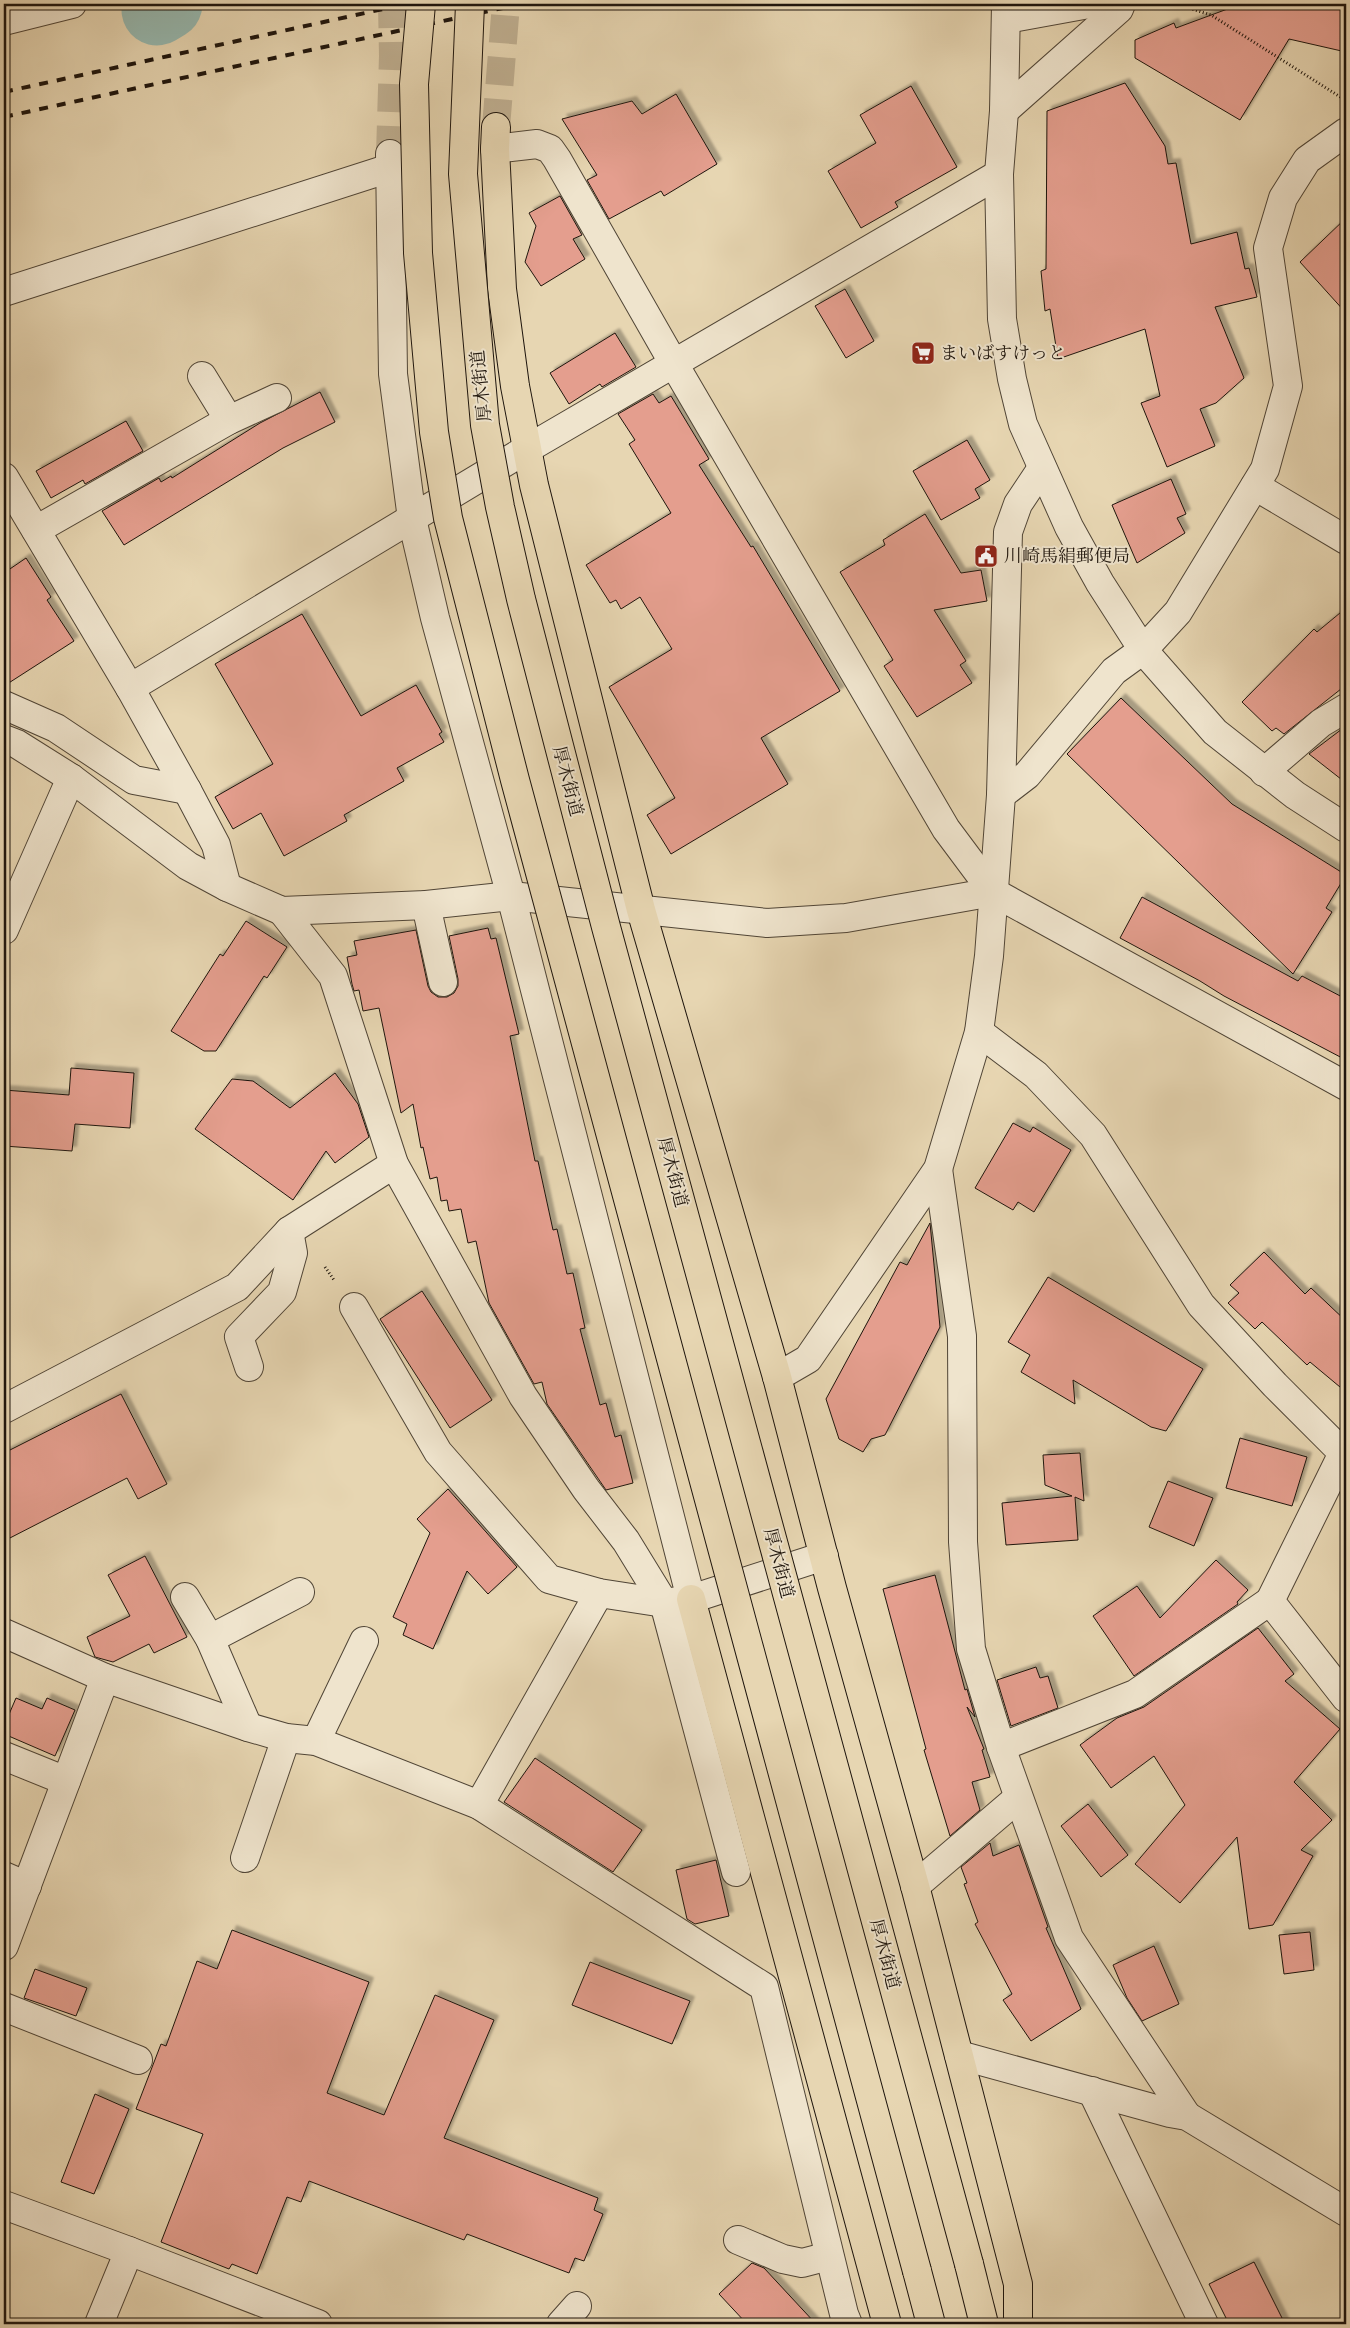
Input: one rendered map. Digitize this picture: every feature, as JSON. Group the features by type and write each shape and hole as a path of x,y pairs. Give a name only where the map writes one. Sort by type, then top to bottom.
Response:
{"highway":[{"path":"421,4 414,84 418,253 434,432 448,518 517,790 931,2324"},
{"name":"厚木街道","path":"470,4 463,174 485,426 520,599 606,927 984,2324"},
{"path":"495,138 502,290 515,386 534,485 641,910 777,1377 915,1886 1018,2284 1018,2324"},
{"path":"678,1601 888,2324"}],"street":[{"path":"4,20 72,4"},
{"path":"1088,4 1006,11 1004,111 999,174 1002,319 1012,379 1023,424 1068,527 1100,583 1143,650 1215,732 1295,795 1346,828"},
{"path":"1004,111 1119,9 1121,4"},
{"path":"1001,795 1027,775 1114,671 1143,650 1178,612 1265,469 1288,386 1268,248 1283,198 1308,160 1346,132"},
{"path":"495,138 538,144 550,149 946,829 993,892 1346,1086"},
{"path":"4,292 390,161 393,374 412,519 435,618 511,896 655,1467 678,1601 736,1872"},
{"path":"130,688 528,449 999,174"},
{"path":"202,376 229,420"},
{"path":"36,530 229,420 277,398"},
{"path":"777,1377 808,1359 938,1169 979,1032 989,956 1001,795 1008,532 1018,504 1042,468"},
{"path":"4,477 130,688 187,790 216,845 226,887"},
{"path":"1255,486 1346,540"},
{"path":"4,705 56,728 134,780 187,790"},
{"path":"1264,772 1321,723 1346,708"},
{"path":"4,739 17,744 70,778 188,866 226,887 282,911 426,905 511,896 767,923 846,918 993,892"},
{"path":"4,930 70,778"},
{"path":"426,905 442,982"},
{"path":"282,911 333,976 394,1164 523,1396 586,1489 626,1541 678,1601"},
{"path":"979,1032 1036,1075 1093,1135 1201,1304 1275,1385 1343,1453 1270,1601 1136,1694 1001,1746"},
{"path":"4,1409 237,1288 291,1242 394,1164"},
{"path":"938,1169 962,1336 963,1542 971,1650 1018,1798 1069,1938 1187,2116"},
{"path":"249,1367 239,1337 282,1292 291,1242"},
{"path":"354,1307 438,1452 548,1580 599,1593 678,1601 824,1556"},
{"path":"210,1639 300,1592"},
{"path":"479,1805 599,1593"},
{"path":"185,1597 210,1639 248,1727"},
{"path":"1270,1601 1346,1698"},
{"path":"4,1633 105,1678 248,1727 286,1738 316,1741 479,1805 764,1987 829,2256 848,2324"},
{"path":"316,1741 364,1641"},
{"path":"4,1946 15,1881 66,1781 105,1678"},
{"path":"245,1858 286,1738"},
{"path":"4,1756 66,1781"},
{"path":"915,1886 1018,1798"},
{"path":"4,2006 138,2060"},
{"path":"959,2055 1170,2114 1187,2116 1346,2212"},
{"path":"1092,2091 1204,2324"},
{"path":"4,2205 130,2251 318,2324"},
{"path":"738,2240 782,2258 802,2262 829,2256"},
{"path":"99,2324 130,2251"}],"path":[{"path":"1176,4 1211,15 1346,101"},
{"path":"291,1242 322,1262 354,1307"}],"building":[{"path":"1241,4 1346,4 1346,52 1289,39 1240,120 1135,58 1135,40 1174,23 1176,28"},
{"path":"1125,83 1165,146 1168,164 1176,163 1191,244 1237,232 1245,269 1249,268 1257,297 1215,307 1244,378 1216,403 1200,409 1215,446 1167,467 1141,403 1160,396 1145,329 1058,359 1050,309 1045,311 1041,271 1046,269 1047,111"},
{"path":"911,86 957,167 895,202 898,207 861,228 828,171 876,143 860,115"},
{"path":"676,94 717,164 664,196 661,191 609,219 587,180 597,175 562,119 632,101 642,114"},
{"path":"560,196 582,235 573,239 585,259 541,286 525,262 536,226 529,213"},
{"path":"1346,218 1346,313 1300,262"},
{"path":"845,289 874,341 846,358 815,306"},
{"path":"615,333 636,367 602,387 600,384 569,404 550,373"},
{"path":"320,392 335,422 283,448 124,545 102,511 159,478 161,482 171,476 172,478 260,423"},
{"path":"653,394 659,403 671,396 709,459 699,465 751,547 753,546 840,691 761,738 788,784 671,854 647,815 675,798 609,687 672,649 640,597 621,609 616,600 610,603 586,565 671,513 629,444 635,440 618,414"},
{"path":"126,421 143,451 85,484 83,480 51,498 36,471"},
{"path":"967,440 990,480 975,489 980,498 941,520 913,471"},
{"path":"1171,479 1186,514 1177,518 1185,533 1137,563 1112,505"},
{"path":"925,514 961,573 981,570 987,601 934,610 966,661 960,665 972,683 917,717 884,666 893,660 840,572 885,545 883,540"},
{"path":"26,558 51,597 47,600 74,641 4,686 4,573"},
{"path":"1346,608 1346,685 1284,734 1276,728 1272,731 1242,702 1314,629 1317,632"},
{"path":"302,614 361,716 416,685 442,732 439,734 444,742 397,768 404,781 344,815 347,821 284,856 261,813 233,829 215,797 273,764 215,664"},
{"path":"1121,698 1232,804 1346,875 1326,908 1332,912 1293,974 1067,754"},
{"path":"1342,729 1346,732 1346,783 1309,754"},
{"path":"1142,897 1298,981 1302,976 1346,999 1346,1060 1224,996 1120,938"},
{"path":"246,921 287,947 267,978 264,976 216,1051 204,1051 171,1031 220,954 223,956"},
{"path":"488,928 491,939 496,938 519,1034 510,1036 535,1161 538,1161 553,1230 557,1229 567,1274 573,1273 585,1328 580,1329 600,1405 606,1403 615,1437 621,1435 633,1483 606,1490 547,1404 542,1382 534,1384 489,1303 476,1241 468,1243 461,1209 449,1211 447,1200 441,1201 437,1177 430,1179 423,1147 421,1148 413,1104 401,1113 379,1008 363,1011 359,990 354,991 352,984 347,957 357,955 354,941 416,930 428,986 431,992 438,997 447,997 454,993 458,986 449,936"},
{"path":"71,1068 134,1073 130,1128 75,1124 72,1151 4,1146 4,1090 69,1095"},
{"path":"335,1073 358,1104 369,1137 335,1163 326,1151 293,1200 195,1129 232,1079 253,1081 290,1108"},
{"path":"1013,1123 1030,1132 1033,1127 1071,1150 1034,1212 1018,1202 1013,1210 975,1188"},
{"path":"930,1223 940,1327 885,1435 871,1439 863,1452 839,1439 826,1399 900,1262 907,1265"},
{"path":"1264,1252 1305,1294 1311,1288 1346,1321 1346,1392 1310,1362 1307,1365 1262,1322 1255,1329 1228,1303 1239,1293 1230,1285"},
{"path":"1048,1277 1203,1369 1166,1431 1151,1427 1073,1380 1075,1404 1021,1372 1030,1355 1008,1342"},
{"path":"422,1291 492,1400 450,1428 380,1319"},
{"path":"121,1394 167,1484 138,1499 127,1478 4,1541 4,1453"},
{"path":"1240,1438 1307,1457 1292,1506 1226,1488"},
{"path":"1080,1453 1084,1501 1075,1497 1078,1540 1006,1545 1002,1503 1072,1496 1045,1485 1043,1455"},
{"path":"1168,1481 1213,1498 1194,1546 1149,1527"},
{"path":"448,1489 517,1567 488,1594 467,1571 433,1649 403,1635 407,1624 393,1617 430,1533 417,1519"},
{"path":"145,1556 187,1637 154,1653 149,1644 113,1662 95,1657 87,1637 130,1616 108,1575"},
{"path":"1216,1560 1248,1590 1237,1602 1238,1604 1134,1676 1093,1616 1137,1586 1160,1618"},
{"path":"935,1575 965,1690 967,1689 975,1717 967,1707 984,1749 982,1750 990,1777 972,1782 980,1810 950,1836 924,1750 926,1749 883,1589"},
{"path":"1258,1628 1294,1674 1285,1681 1340,1729 1294,1782 1332,1820 1301,1850 1313,1856 1273,1925 1249,1929 1237,1837 1180,1903 1135,1864 1185,1805 1154,1756 1111,1788 1080,1745 1117,1718 1144,1707"},
{"path":"1036,1667 1040,1678 1048,1676 1058,1708 1011,1726 997,1680"},
{"path":"16,1698 42,1709 47,1698 75,1710 55,1756 4,1734 4,1726"},
{"path":"535,1758 642,1830 613,1872 504,1802"},
{"path":"1088,1804 1128,1855 1101,1877 1061,1826"},
{"path":"990,1843 993,1856 1019,1845 1048,1927 1046,1928 1081,2009 1031,2041 1003,2000 1012,1994 975,1924 978,1922 964,1884 967,1883 961,1867"},
{"path":"716,1860 729,1916 695,1924 687,1919 676,1870"},
{"path":"232,1930 369,1982 327,2093 384,2115 435,1995 494,2020 444,2138 598,2198 594,2210 603,2214 584,2261 575,2258 569,2273 467,2234 464,2240 309,2181 301,2202 287,2197 257,2274 232,2264 229,2269 161,2242 203,2134 136,2109 161,2044 166,2046 197,1961 217,1969"},
{"path":"1310,1932 1314,1970 1284,1974 1279,1935"},
{"path":"1154,1946 1179,2004 1142,2021 1127,1998 1113,1965"},
{"path":"590,1962 690,2001 672,2044 572,2005"},
{"path":"35,1969 87,1988 76,2016 24,1998"},
{"path":"95,2094 129,2109 94,2194 61,2182"},
{"path":"1254,2262 1285,2324 1229,2324 1209,2284"},
{"path":"752,2263 764,2268 816,2324 747,2324 719,2294"}],"waterway":[{"path":"157,10 167,4"}],"tunnel":[{"path":"390,154 393,56 392,4"},
{"path":"496,127 506,4"}],"railway":[{"path":"4,92 406,4"},
{"path":"4,117 521,4"}],"place":[{"name":"まいばすけっと","path":"923,353"},
{"name":"川崎馬絹郵便局","path":"986,556"}]}
